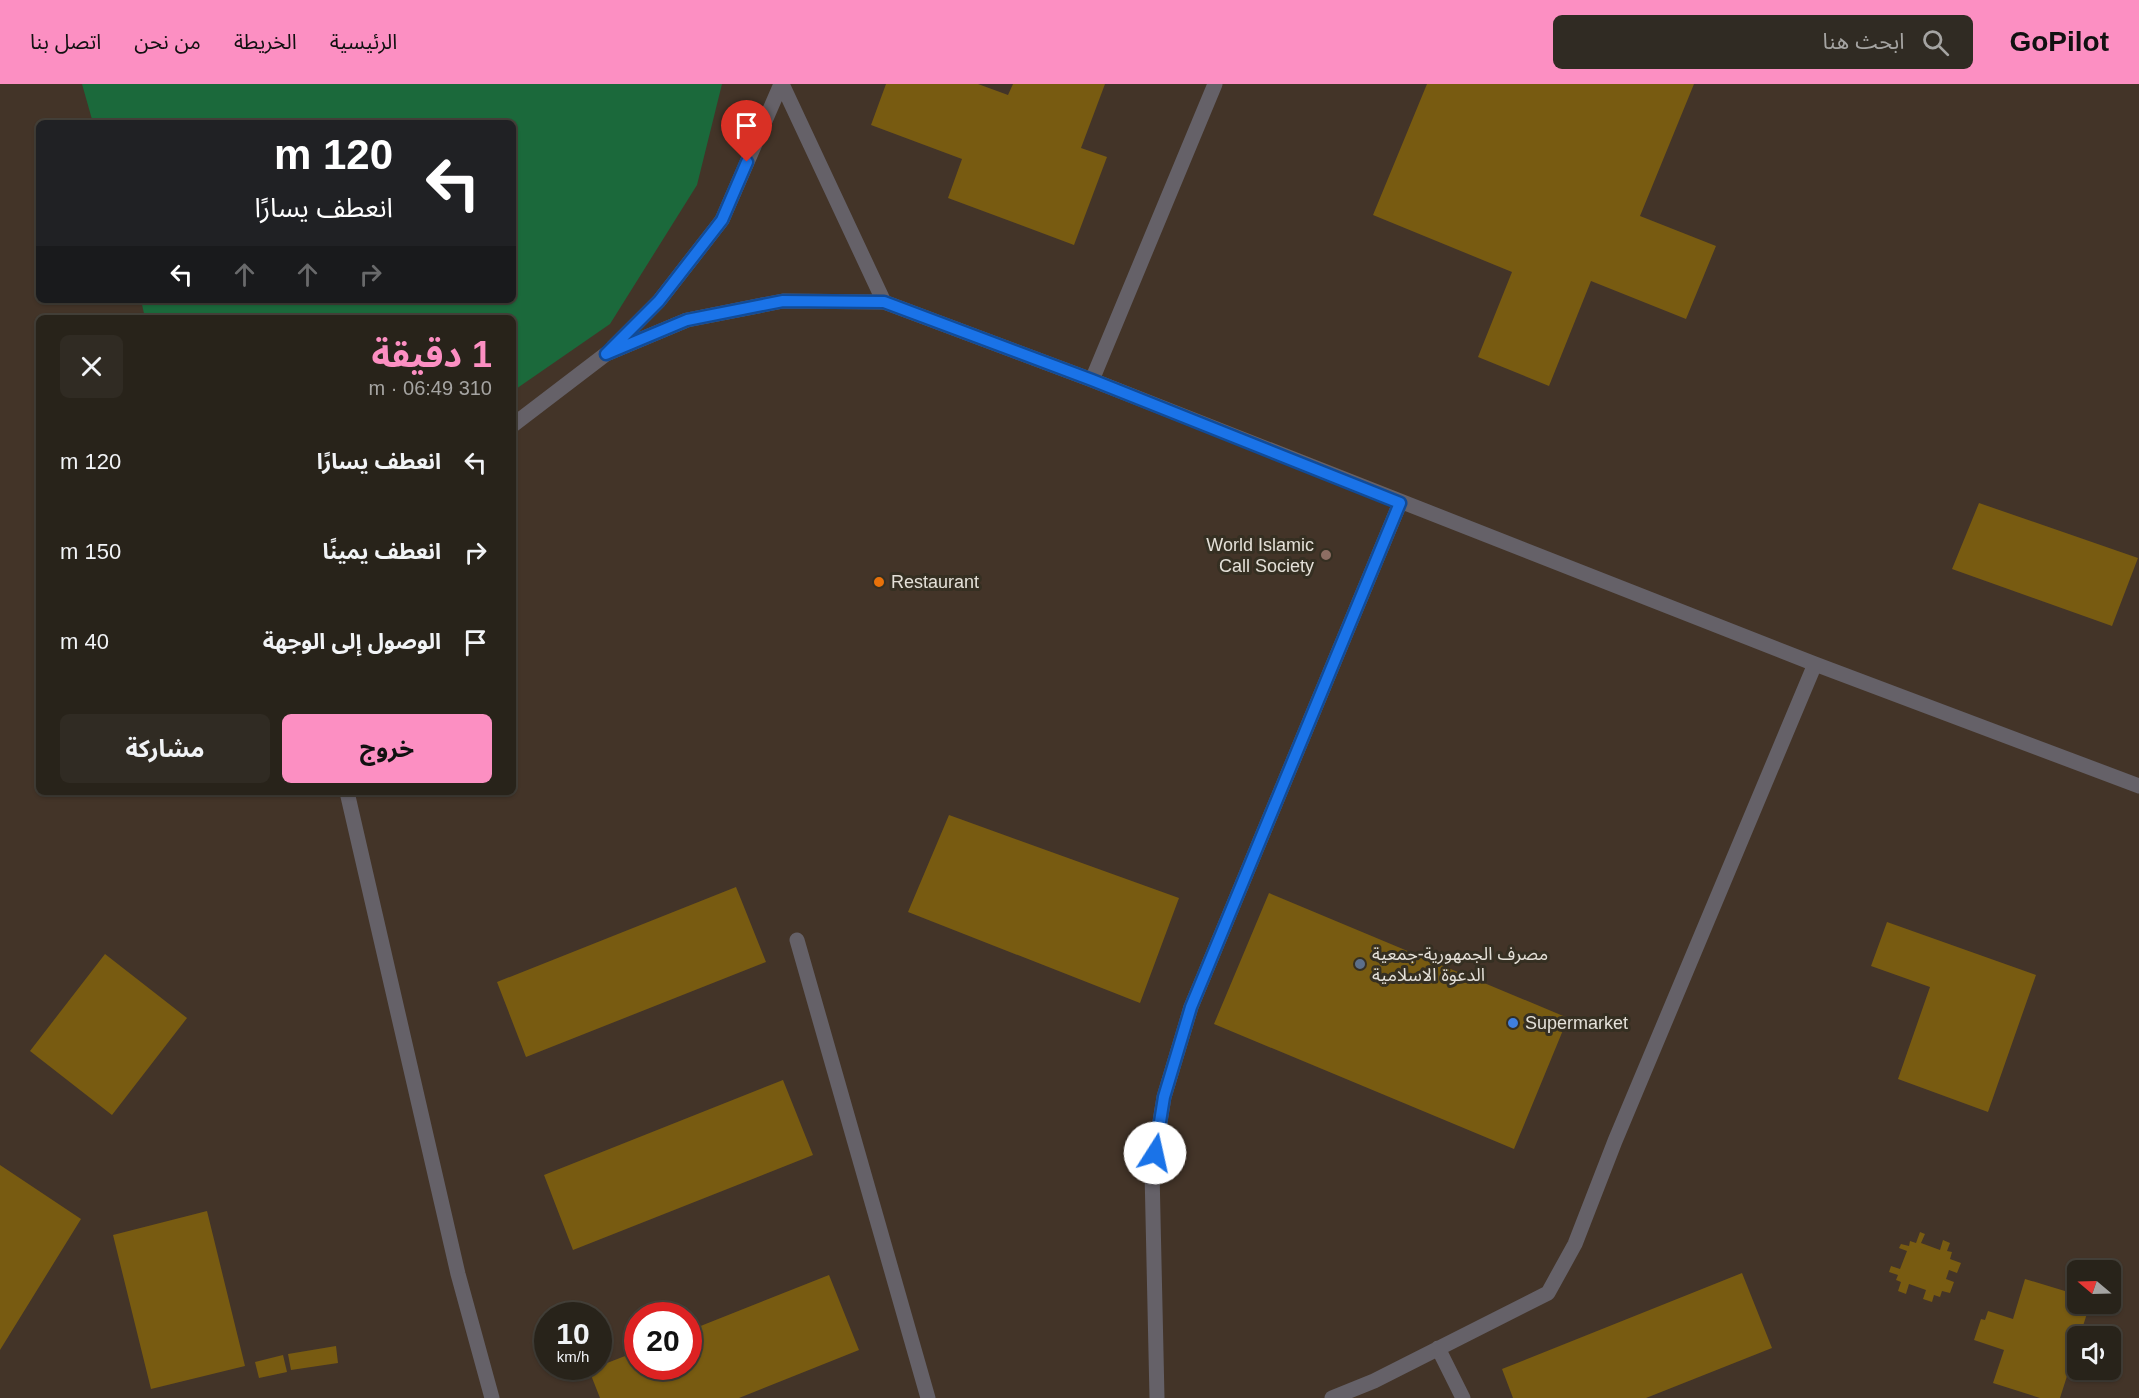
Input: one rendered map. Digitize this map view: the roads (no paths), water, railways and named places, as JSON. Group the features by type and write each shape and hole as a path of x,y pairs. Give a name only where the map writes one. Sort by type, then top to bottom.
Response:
{"lane":[{"path":"781,84 884,302"},
{"path":"516,423 606,354 659,301 722,220 781,84"},
{"path":"1092,380 1215,84"},
{"path":"606,354 687,320 783,301 884,302 1092,380 1400,503 1815,664 2139,786"},
{"path":"1157,1398 1152,1172 1164,1097 1191,1007 1400,503"},
{"path":"1332,1398 1374,1381 1548,1293 1575,1244 1615,1141 1815,664"},
{"path":"348,795 452,1252 492,1398"},
{"path":"797,940 928,1398"},
{"path":"1438,1348 1463,1398"}],"place":[{"name":"World Islamic Call Society","path":"1326,555"},
{"name":"Restaurant","path":"879,582"},
{"name":"مصرف الجمهورية-جمعية الدعوة الاسلامية","path":"1360,964"},
{"name":"Supermarket","path":"1513,1023"}]}
